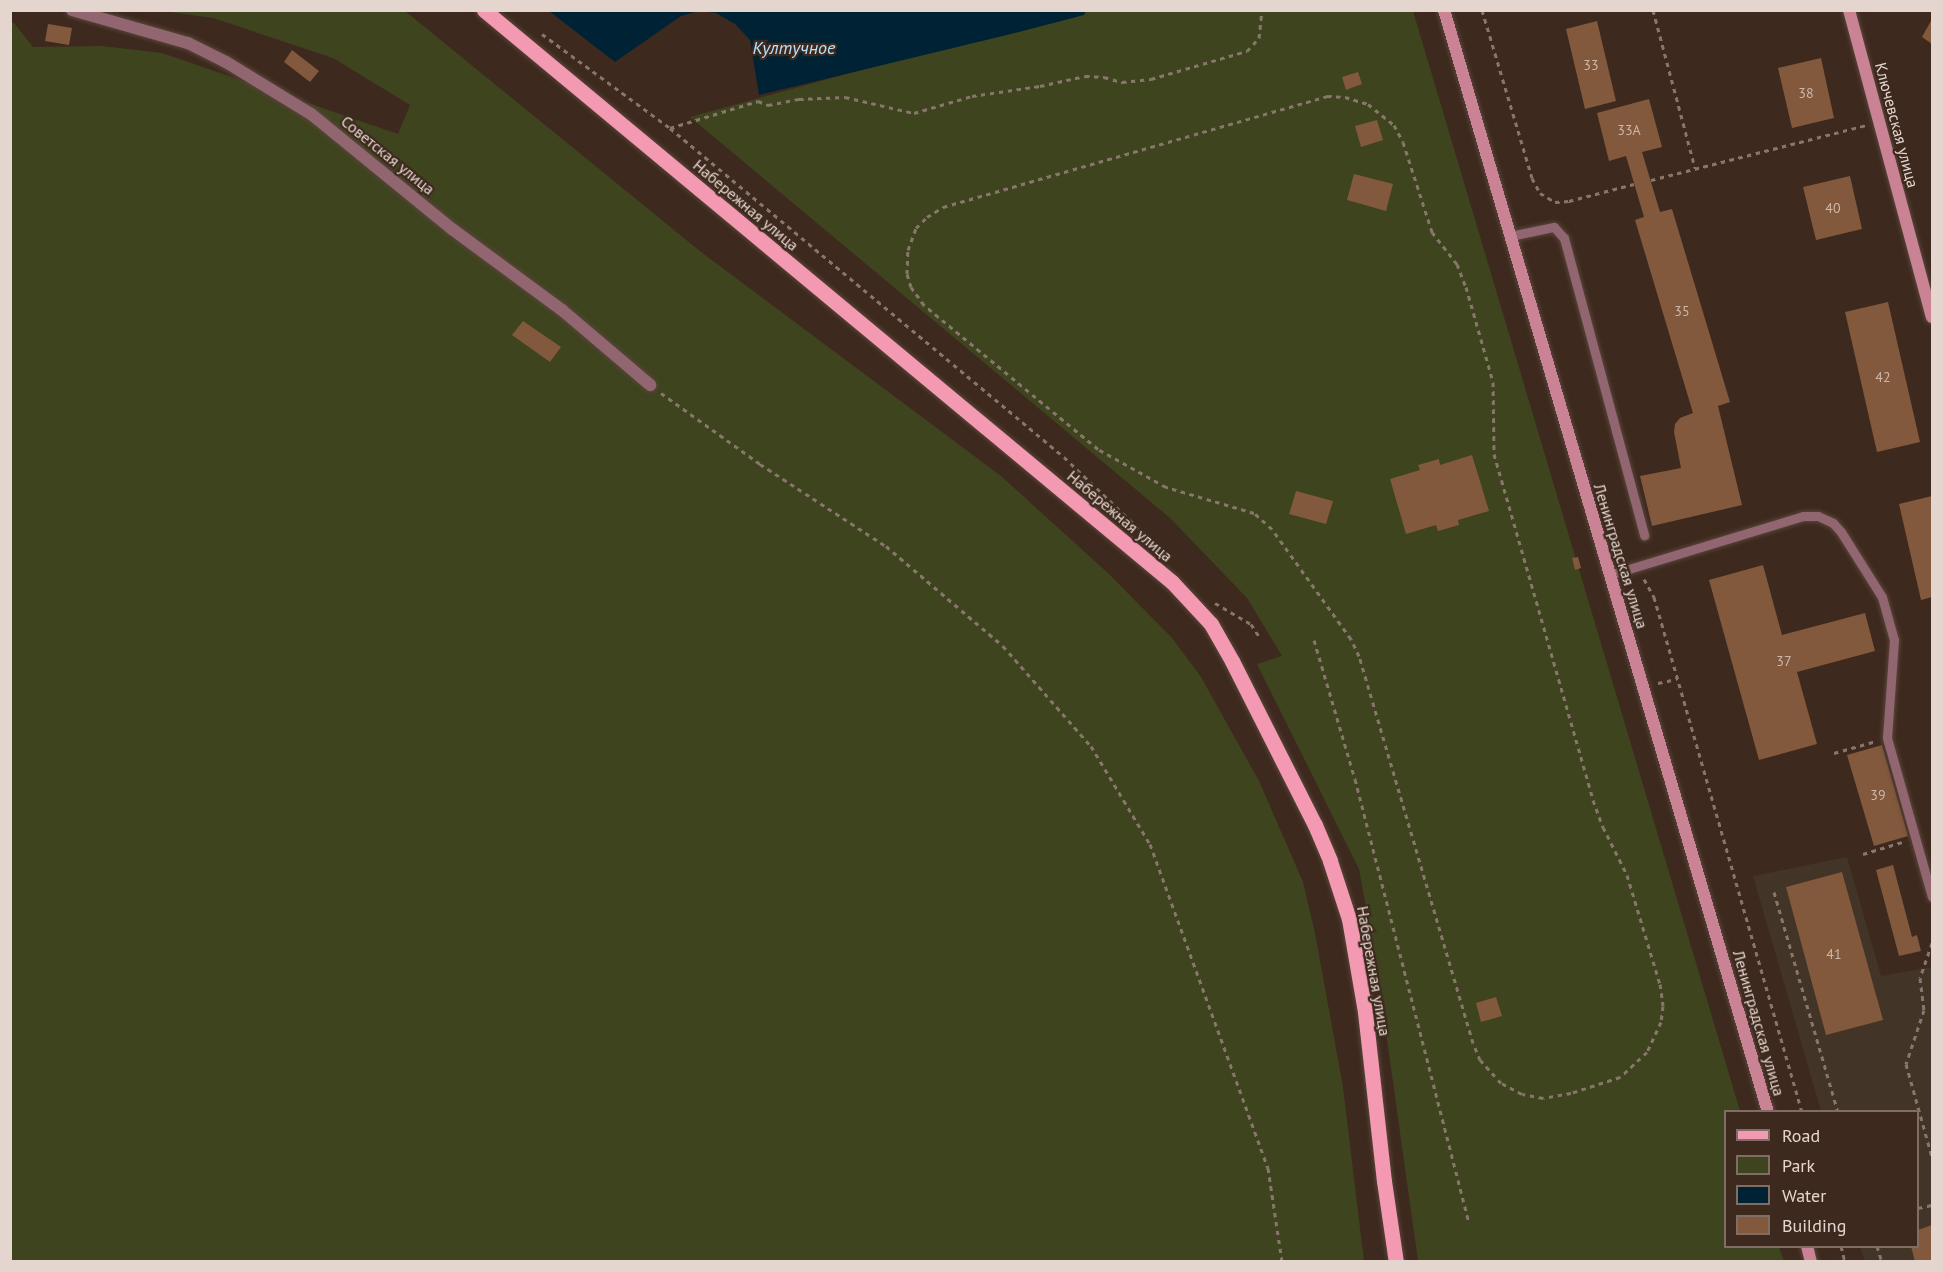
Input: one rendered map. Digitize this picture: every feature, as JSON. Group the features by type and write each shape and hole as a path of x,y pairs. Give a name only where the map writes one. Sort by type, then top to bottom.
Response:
{"main road":[{"name":"Набережная улица","path":"483,10 1165,576 1210,624 1237,670 1315,825 1349,919 1365,1012 1384,1181 1396,1262"},
{"name":"Ленинградская улица","path":"1444,10 1766,1110"},
{"name":"Ключевская улица","path":"1849,10 1932,317"}],"street":[{"name":"Советская улица","path":"72,10 188,43 245,73 311,114 452,230 562,310 650,385"}],"lane":[{"path":"1510,236 1554,227 1564,238 1644,535"},
{"path":"1609,574 1803,516 1818,516 1833,523 1842,532 1882,597 1894,640 1887,738 1932,897"}],"path":[{"path":"670,128 758,101 768,105 799,99 845,97 914,113 993,91 1040,86 1085,76 1104,76 1122,82 1151,79 1247,51 1259,38 1262,10"},
{"path":"1482,10 1532,178 1540,193 1555,202 1569,201 1634,184"},
{"path":"1653,10 1695,168"},
{"path":"537,31 670,128 1064,457 1161,549"},
{"path":"1327,96 1345,97 1368,104 1394,125 1403,142 1432,232 1457,264 1466,287 1493,382 1494,454 1593,800 1602,827 1627,875 1659,979 1663,998 1661,1022 1647,1052 1620,1077 1571,1094 1543,1098 1522,1094 1501,1083 1480,1060 1473,1043 1359,656 1351,639 1272,529 1254,513 1166,487 1098,449 924,305 914,292 908,277 907,254 912,237 923,220 943,207 1327,96"},
{"path":"1651,180 1879,122"},
{"path":"650,385 760,464 886,546 1004,646 1091,746 1150,844 1268,1168 1282,1262"},
{"path":"1654,597 1801,1110"},
{"path":"1210,599 1251,624 1260,638"},
{"path":"1314,640 1358,790 1469,1223"},
{"path":"1657,684 1677,679"},
{"path":"1834,753 1887,738"},
{"path":"1863,854 1916,838"},
{"path":"1774,892 1837,1110"},
{"path":"1919,1110 1906,1064 1924,1010 1920,978 1932,943"},
{"path":"1919,1110 1932,1157"}],"shaded area":[{"path":"1847,857 1881,976 1932,967 1932,1261 1865,1261 1860,1248 1919,1248 1919,1110 1821,1110 1753,876"}],"green space":[{"path":"163,11 405,11 701,252 1001,476 1109,574 1172,638 1201,677 1259,781 1303,882 1315,933 1343,1087 1364,1261 11,1261 10,23 14,23 33,47 102,46 162,53 398,134 410,105 333,58 213,18"},
{"path":"1075,11 1413,11 1740,1110 1724,1110 1724,1248 1779,1248 1784,1261 1418,1261 1377,968 1359,869 1257,664 1282,656 1247,598 1170,518 690,117"}],"water":[{"path":"549,11 699,11 681,16 615,62"},
{"name":"Култучное","path":"699,11 1086,11 1084,15 1015,33 759,95 750,40 735,24 716,13"}],"building":[{"path":"1932,19 1932,44 1922,37"},
{"path":"1597,21 1616,101 1585,109 1566,29"},
{"path":"48,24 72,28 69,45 45,41"},
{"path":"292,50 319,71 310,82 284,62"},
{"path":"1821,58 1834,118 1792,128 1778,68"},
{"path":"1358,72 1362,84 1346,90 1342,77"},
{"path":"1649,99 1662,147 1642,152 1660,212 1672,209 1730,402 1718,406 1742,505 1652,526 1640,476 1681,468 1674,432 1675,424 1680,418 1693,413 1635,220 1644,217 1626,156 1609,161 1597,113"},
{"path":"1377,120 1383,140 1361,147 1355,126"},
{"path":"1354,174 1393,184 1386,211 1347,200"},
{"path":"1850,176 1862,229 1816,240 1803,187"},
{"path":"1888,302 1920,442 1877,452 1845,312"},
{"path":"523,321 561,347 550,362 512,335"},
{"path":"1472,455 1489,511 1458,520 1459,525 1438,531 1436,525 1406,534 1390,479 1420,470 1418,465 1439,459 1440,465"},
{"path":"1296,491 1333,501 1326,524 1289,514"},
{"path":"1932,496 1932,597 1921,600 1899,504"},
{"path":"1578,557 1581,568 1575,570 1572,558"},
{"path":"1763,565 1782,635 1865,613 1875,651 1797,672 1817,744 1759,760 1709,580"},
{"path":"1882,745 1908,836 1874,846 1847,755"},
{"path":"1893,865 1912,937 1917,935 1921,951 1899,956 1876,870"},
{"path":"1842,872 1883,1020 1826,1035 1786,887"},
{"path":"1496,997 1502,1016 1481,1022 1476,1003"},
{"path":"1932,1225 1932,1262 1915,1262 1912,1248 1919,1248 1919,1230"}]}
